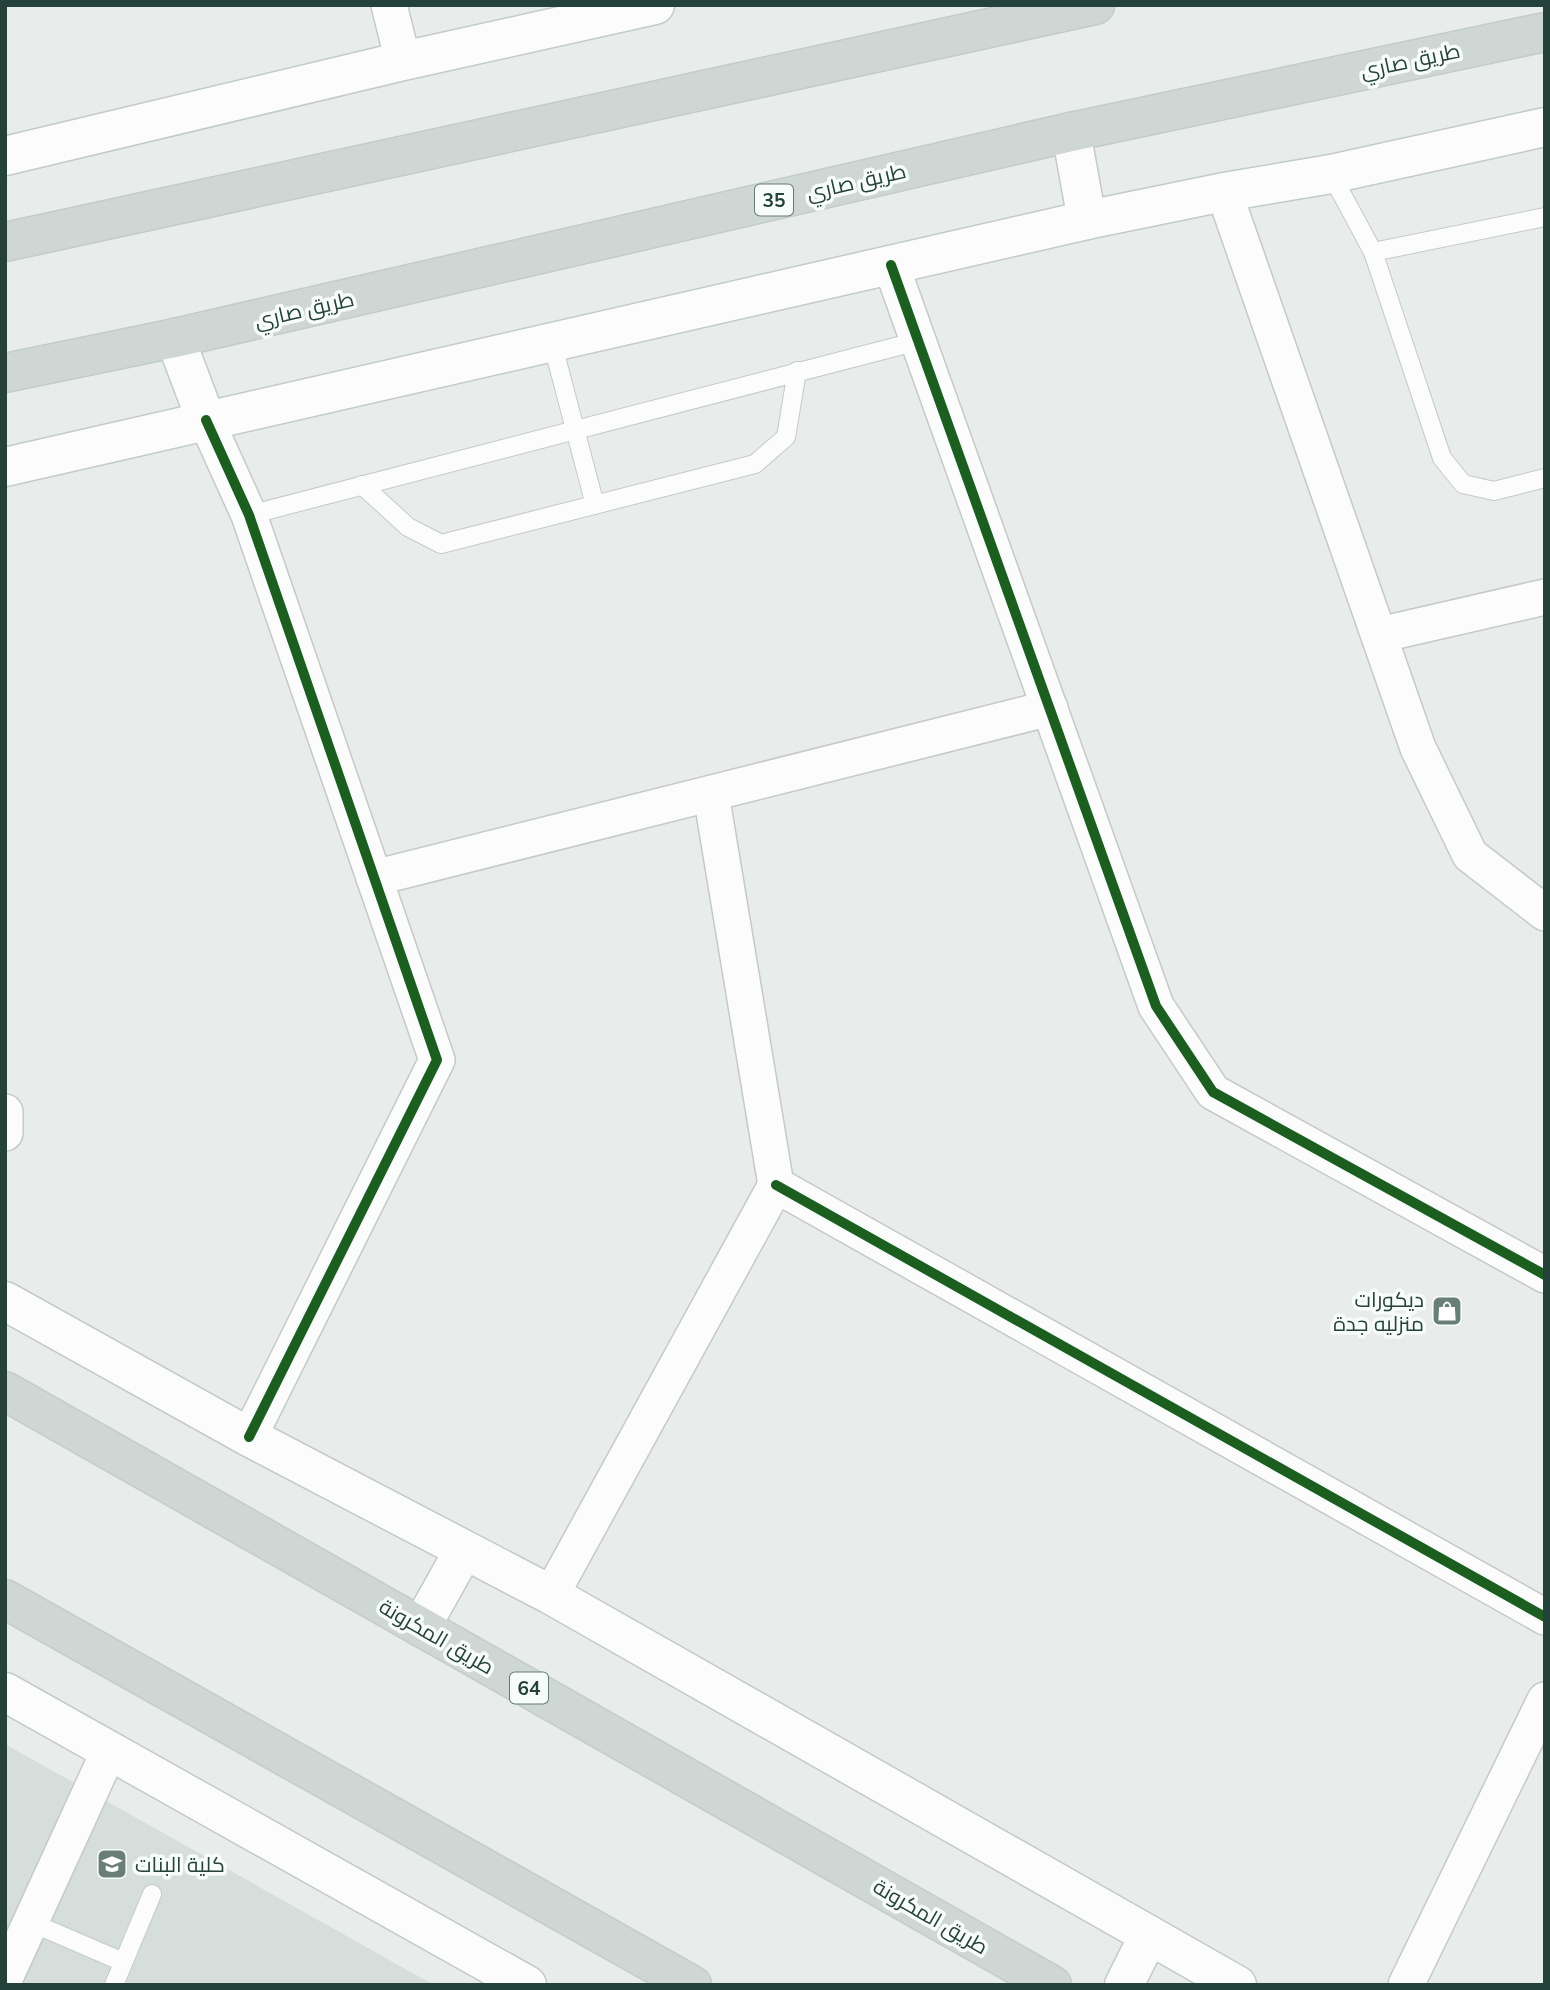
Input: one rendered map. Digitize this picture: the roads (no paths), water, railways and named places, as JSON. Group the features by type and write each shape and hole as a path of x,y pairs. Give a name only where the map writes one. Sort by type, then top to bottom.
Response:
{"main road":[{"path":"5,156 403,61 655,5"},
{"path":"5,242 1094,5"},
{"name":"طريق صاري","path":"5,373 175,338 1071,132 1545,32"},
{"path":"5,467 1087,220 1224,191 1331,174 1545,127"},
{"path":"1071,132 1087,220"},
{"path":"175,338 206,421"},
{"path":"5,1301 249,1437 551,1595 1237,1985"},
{"name":"طريق المكرونة","path":"5,1391 1052,1985"},
{"path":"421,1627 464,1550"},
{"path":"5,1599 692,1985"},
{"path":"5,1692 527,1985"},
{"path":"1124,1985 1149,1935"}],"street":[{"path":"389,5 403,61"},
{"path":"1224,191 1418,748 1470,855 1545,913"},
{"path":"891,265 1156,1006 1213,1092 1545,1275"},
{"path":"206,421 248,515 437,1060 249,1437"},
{"path":"1379,635 1545,597"},
{"path":"374,878 1050,708"},
{"path":"551,1595 776,1185 710,794"},
{"path":"5,1112 5,1133"},
{"path":"776,1185 1545,1618"},
{"path":"1406,1985 1545,1700"},
{"path":"5,1978 109,1751"}],"lane":[{"path":"1331,174 1373,252 1442,458 1463,484 1494,491 1545,478"},
{"path":"1373,252 1545,217"},
{"path":"248,515 918,341"},
{"path":"552,342 595,505"},
{"path":"362,485 408,527 441,544 755,464 786,437 797,371"},
{"path":"114,1985 152,1894"},
{"path":"30,1922 123,1962"}],"place":[{"name":"ديكورات منزليه جدة","path":"1447,1311"},
{"name":"كلية البنات","path":"112,1864"}]}
